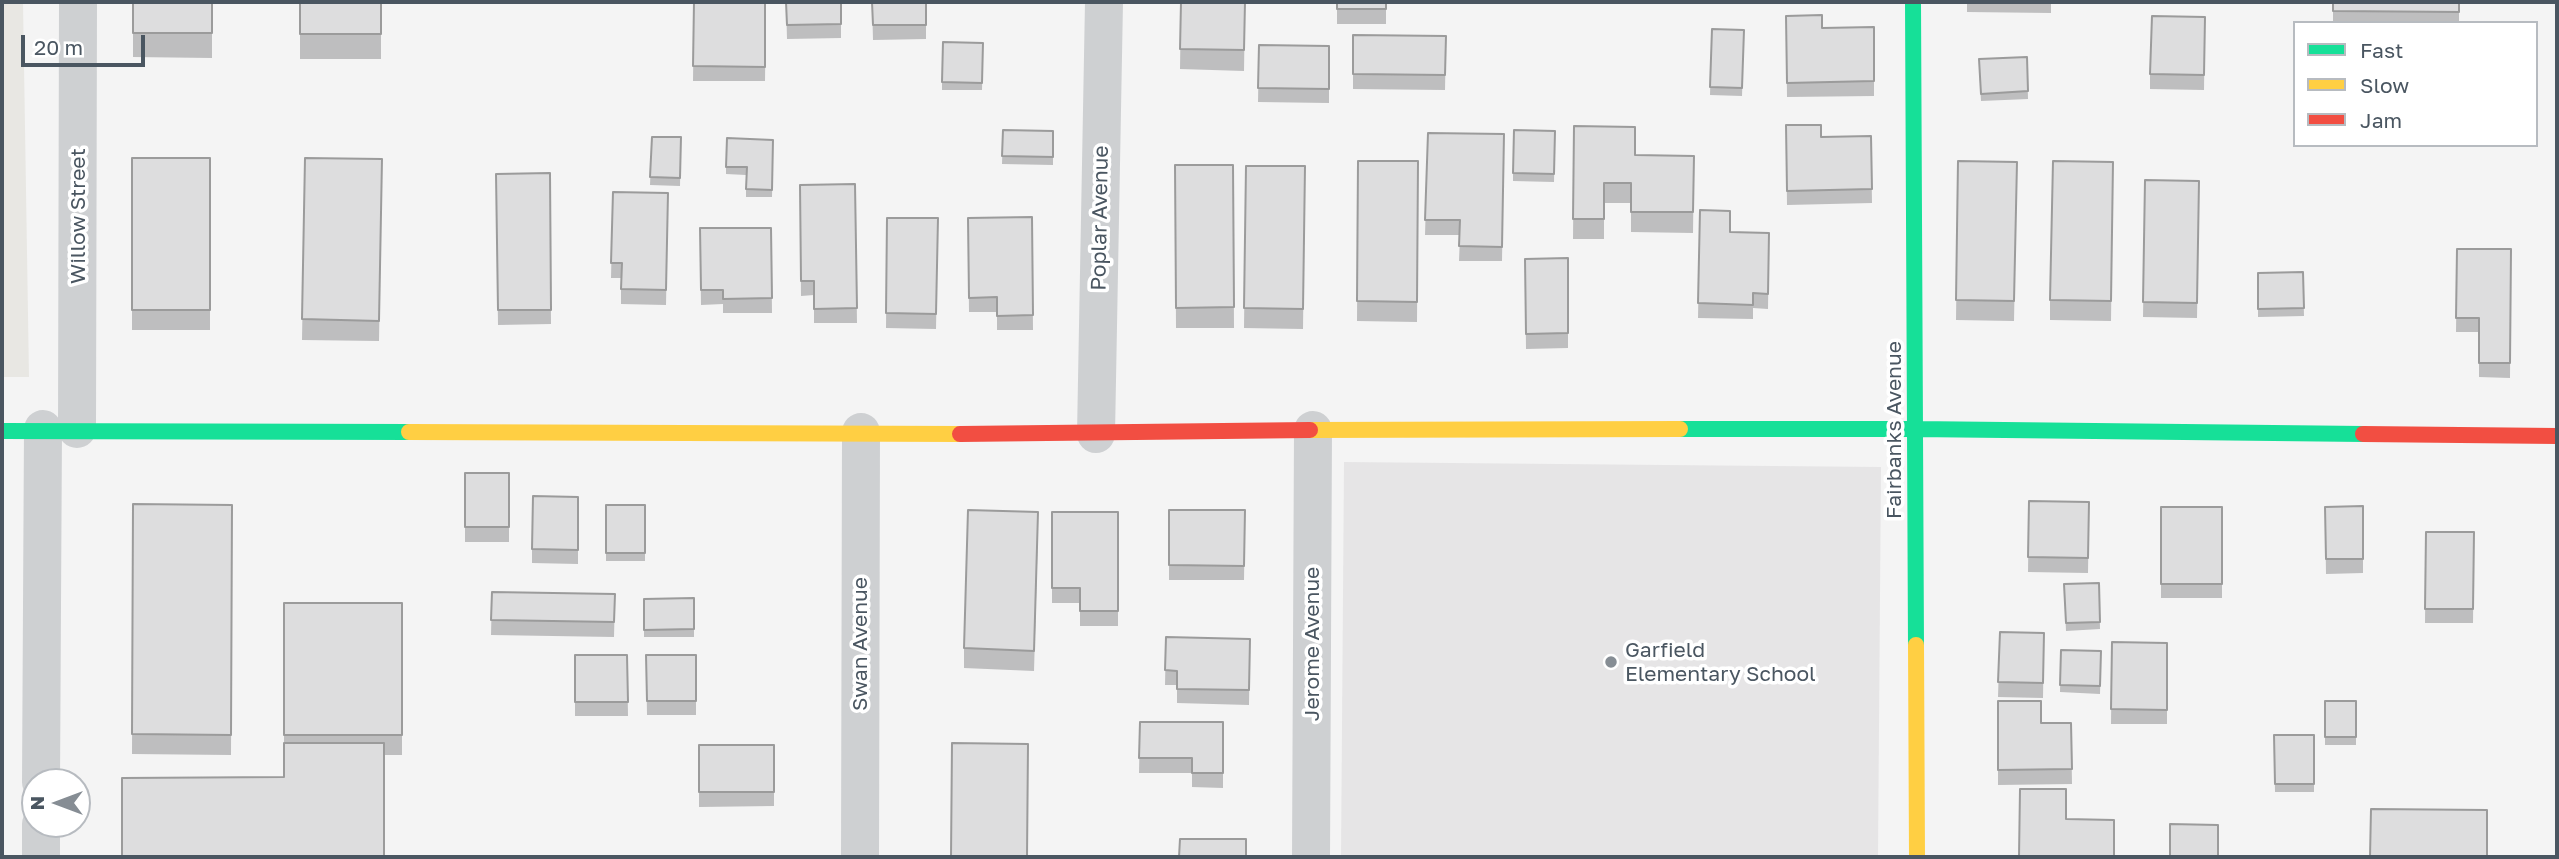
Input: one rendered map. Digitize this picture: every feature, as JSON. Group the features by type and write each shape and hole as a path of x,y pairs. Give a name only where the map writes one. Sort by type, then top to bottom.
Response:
{"street":[{"name":"Willow Street","path":"42,768 60,429 78,2"},
{"name":"Poplar Avenue","path":"1096,434 1104,2"},
{"name":"Fairbanks Avenue","path":"1913,2 1917,857"},
{"path":"2,431 60,429 1096,434 1312,430 1915,429 2557,436"},
{"name":"Jerome Avenue","path":"1311,857 1312,430"},
{"name":"Swan Avenue","path":"860,857 861,432"},
{"path":"41,838 41,857"}],"shaded area":[{"path":"2,2 23,2 29,377 2,377"},
{"name":"Garfield Elementary School","path":"1344,462 1881,467 1878,857 1341,857"}],"building":[{"path":"133,2 212,2 212,33 133,33"},
{"path":"300,2 381,2 381,34 300,34"},
{"path":"694,2 765,2 765,67 693,66"},
{"path":"786,2 841,2 841,24 787,25"},
{"path":"872,2 926,2 926,25 873,25"},
{"path":"1181,2 1245,2 1244,50 1180,49"},
{"path":"1337,2 1386,2 1386,9 1337,9"},
{"path":"2333,2 2459,2 2459,12 2333,11"},
{"path":"1822,15 1822,28 1874,27 1874,81 1787,83 1786,16"},
{"path":"2152,16 2205,17 2204,75 2150,74"},
{"path":"1712,29 1744,30 1742,88 1710,87"},
{"path":"1353,35 1446,36 1445,75 1353,74"},
{"path":"943,42 983,43 982,83 942,82"},
{"path":"1259,45 1329,46 1329,89 1258,88"},
{"path":"2027,57 2028,91 1981,94 1979,59"},
{"path":"1786,125 1821,125 1821,137 1871,136 1872,189 1787,191"},
{"path":"1574,126 1635,127 1635,155 1694,156 1693,212 1631,212 1631,183 1604,183 1604,219 1573,219"},
{"path":"1003,130 1053,131 1053,157 1002,156"},
{"path":"1514,130 1555,131 1554,174 1513,173"},
{"path":"1428,133 1504,134 1502,247 1459,246 1460,220 1425,220"},
{"path":"652,137 681,137 680,178 650,177"},
{"path":"727,138 773,140 772,190 746,189 747,167 726,167"},
{"path":"132,158 210,158 210,310 132,310"},
{"path":"305,158 382,159 379,321 302,319"},
{"path":"1358,161 1418,161 1417,302 1357,301"},
{"path":"1958,161 2017,162 2014,301 1956,300"},
{"path":"2053,161 2113,162 2111,301 2050,300"},
{"path":"1175,165 1233,165 1234,307 1176,308"},
{"path":"1246,166 1305,166 1303,309 1244,308"},
{"path":"550,173 551,310 498,310 496,174"},
{"path":"2145,180 2199,181 2197,303 2143,302"},
{"path":"855,184 857,308 814,309 814,281 801,281 800,185"},
{"path":"613,192 668,193 666,290 621,289 622,263 611,263"},
{"path":"1700,210 1730,211 1730,232 1769,233 1768,294 1753,293 1753,305 1698,303"},
{"path":"1032,217 1033,315 997,316 997,297 969,298 968,218"},
{"path":"887,218 938,218 936,314 886,313"},
{"path":"700,228 771,228 772,298 723,299 723,290 701,290"},
{"path":"2457,249 2511,249 2510,363 2479,363 2479,318 2456,318"},
{"path":"1568,258 1568,333 1526,334 1525,259"},
{"path":"2303,272 2304,308 2258,309 2258,273"},
{"path":"465,473 509,473 509,527 465,527"},
{"path":"533,496 578,497 578,550 532,549"},
{"path":"2029,501 2089,502 2088,558 2028,557"},
{"path":"133,504 232,505 231,735 132,734"},
{"path":"606,505 645,505 645,553 606,553"},
{"path":"2363,506 2363,559 2326,559 2325,507"},
{"path":"2161,507 2222,507 2222,584 2161,584"},
{"path":"968,510 1038,512 1034,651 964,648"},
{"path":"1169,510 1245,510 1244,566 1169,565"},
{"path":"1052,512 1118,512 1118,611 1080,611 1080,588 1052,588"},
{"path":"2426,532 2474,532 2473,609 2425,609"},
{"path":"2099,583 2100,622 2066,623 2064,584"},
{"path":"492,592 615,594 614,622 491,620"},
{"path":"694,598 694,629 644,630 644,599"},
{"path":"284,603 402,603 402,735 284,735"},
{"path":"2000,632 2044,633 2043,683 1998,682"},
{"path":"1166,637 1250,639 1249,690 1177,689 1177,671 1165,670"},
{"path":"2112,642 2167,643 2167,710 2111,709"},
{"path":"2061,650 2101,651 2100,686 2060,685"},
{"path":"575,655 627,655 628,702 575,702"},
{"path":"646,655 696,655 696,701 647,701"},
{"path":"1998,701 2041,701 2041,723 2071,723 2072,769 1998,770"},
{"path":"2325,701 2356,701 2356,737 2325,737"},
{"path":"1140,722 1223,722 1223,773 1192,773 1192,758 1139,758"},
{"path":"2274,735 2314,735 2314,784 2275,784"},
{"path":"284,743 384,743 384,857 122,857 122,778 284,777"},
{"path":"952,743 1028,744 1027,857 951,857"},
{"path":"699,745 774,745 774,792 699,792"},
{"path":"2020,789 2066,789 2066,819 2114,820 2114,857 2019,857"},
{"path":"2371,809 2487,810 2487,857 2370,857"},
{"path":"2170,824 2218,825 2218,857 2170,857"},
{"path":"1180,839 1246,839 1246,857 1179,857"}],"traffic: fast":[{"path":"1913,2 1916,645"},
{"path":"1680,429 2363,434"},
{"path":"2,431 409,432"}],"traffic: slow":[{"path":"1310,430 1680,429"},
{"path":"409,432 960,434"},
{"path":"1916,645 1917,857"}],"traffic: jam":[{"path":"960,434 1310,430"},
{"path":"2363,434 2557,436"}],"place":[{"name":"Garfield Elementary School","path":"1611,662"}]}
